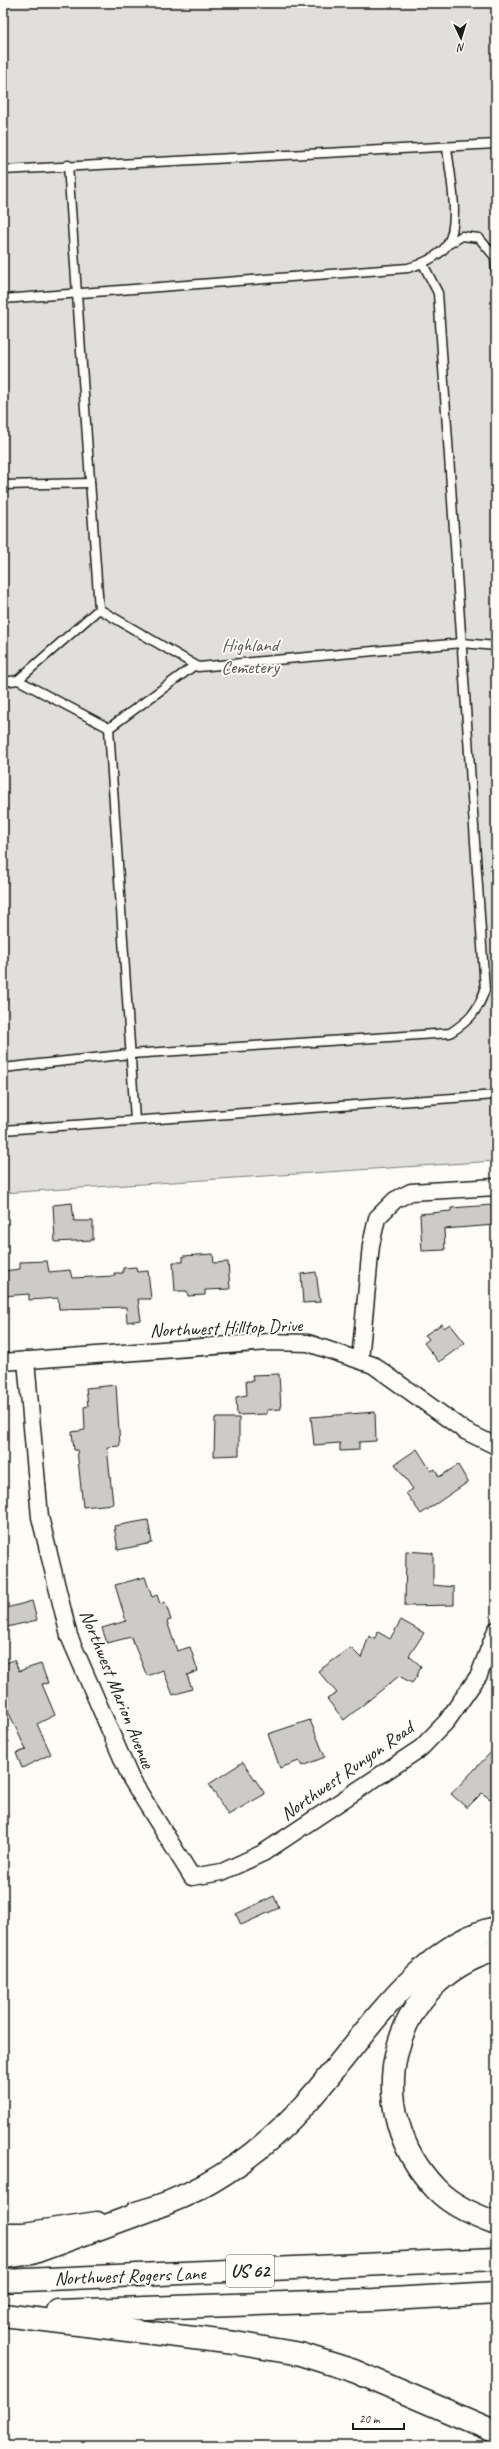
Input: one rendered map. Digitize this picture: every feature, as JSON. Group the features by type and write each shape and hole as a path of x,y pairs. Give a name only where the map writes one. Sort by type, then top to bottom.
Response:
{"main road":[{"path":"3,2257 32,2253 155,2208 210,2184 248,2159 307,2103 410,1980 462,1940 496,1928"},
{"path":"496,1950 470,1959 453,1969 424,1995 412,2013 397,2044 393,2084 398,2126 406,2147 418,2166 436,2189 456,2205 496,2223"},
{"path":"3,2234 24,2234 90,2225 155,2208"},
{"name":"Northwest Rogers Lane","path":"3,2281 496,2259"},
{"name":"Northwest Rogers Lane","path":"3,2314 374,2300 496,2293"},
{"path":"3,2314 235,2343 300,2354 354,2371 496,2432"}],"street":[{"path":"360,1360 371,1245 377,1218 395,1200 412,1192 496,1187"},
{"name":"Northwest Hilltop Drive","path":"3,1362 269,1342 308,1343 373,1365 465,1431 496,1446"},
{"name":"Northwest Marion Avenue","path":"26,1360 40,1517 69,1636 131,1779 192,1877"},
{"name":"Northwest Runyon Road","path":"192,1877 222,1872 263,1853 421,1748 447,1720 479,1675 496,1630"}],"lane":[{"path":"3,170 68,165 447,148 496,144"},
{"path":"447,148 456,216 447,245"},
{"path":"68,165 78,293 98,609"},
{"path":"3,299 400,268 423,264 447,245 462,236 479,238 495,257 496,270"},
{"path":"3,1068 130,1054 450,1032 468,1021 479,1006 485,990 438,293 423,264"},
{"path":"3,485 90,483"},
{"path":"98,609 195,665"},
{"path":"3,682 18,680 98,609"},
{"path":"109,728 195,665 462,643 496,646"},
{"path":"18,680 109,728"},
{"path":"109,728 134,1120"},
{"path":"3,1130 496,1095"}],"green space":[{"name":"Highland Cemetery","path":"3,3 496,3 496,1161 3,1193"}],"building":[{"path":"72,1203 74,1221 93,1221 93,1240 55,1242 53,1205"},
{"path":"492,1205 495,1225 444,1229 445,1250 422,1251 420,1214 451,1211 451,1208"},
{"path":"213,1254 214,1263 228,1262 230,1289 205,1290 205,1295 188,1296 187,1291 175,1291 173,1262 183,1262 183,1256"},
{"path":"47,1261 49,1272 70,1270 72,1278 115,1276 114,1273 123,1273 123,1268 136,1267 137,1272 148,1271 151,1299 138,1299 141,1320 127,1322 126,1307 59,1309 58,1298 29,1300 29,1294 3,1296 3,1271 20,1269 20,1262"},
{"path":"316,1272 320,1302 303,1303 301,1274"},
{"path":"442,1324 444,1328 450,1324 465,1343 439,1362 424,1343 429,1339 425,1335"},
{"path":"279,1374 281,1409 267,1410 267,1414 237,1415 236,1397 247,1395 246,1381 253,1381 252,1375"},
{"path":"116,1385 120,1446 107,1447 113,1504 83,1507 77,1450 74,1450 72,1432 85,1430 84,1407 88,1406 86,1388"},
{"path":"375,1412 376,1441 359,1442 359,1450 340,1451 340,1443 314,1445 311,1417"},
{"path":"215,1418 239,1418 239,1455 214,1456"},
{"path":"417,1449 431,1471 435,1469 439,1477 458,1465 468,1482 421,1514 406,1493 413,1489 395,1464"},
{"path":"148,1520 152,1543 118,1550 114,1526"},
{"path":"406,1551 433,1553 433,1585 454,1587 454,1605 405,1606"},
{"path":"145,1577 152,1597 157,1595 160,1604 165,1602 171,1620 167,1621 177,1651 190,1647 198,1671 187,1675 192,1689 173,1695 163,1670 147,1676 131,1637 107,1643 102,1628 126,1621 115,1585"},
{"path":"32,1601 37,1620 3,1628 3,1609"},
{"path":"401,1620 424,1633 409,1656 421,1666 417,1676 412,1683 399,1676 344,1720 327,1699 337,1693 318,1671 351,1648 361,1658 369,1636 374,1639 378,1632 390,1639"},
{"path":"14,1660 19,1671 41,1664 48,1683 42,1684 55,1715 37,1724 51,1754 22,1768 16,1753 26,1750 3,1700 3,1664"},
{"path":"310,1720 325,1757 302,1766 299,1761 280,1768 268,1734"},
{"path":"496,1747 496,1793 490,1799 482,1793 467,1808 451,1794"},
{"path":"243,1762 265,1794 228,1815 209,1784"},
{"path":"274,1896 279,1908 241,1925 236,1914"}]}
